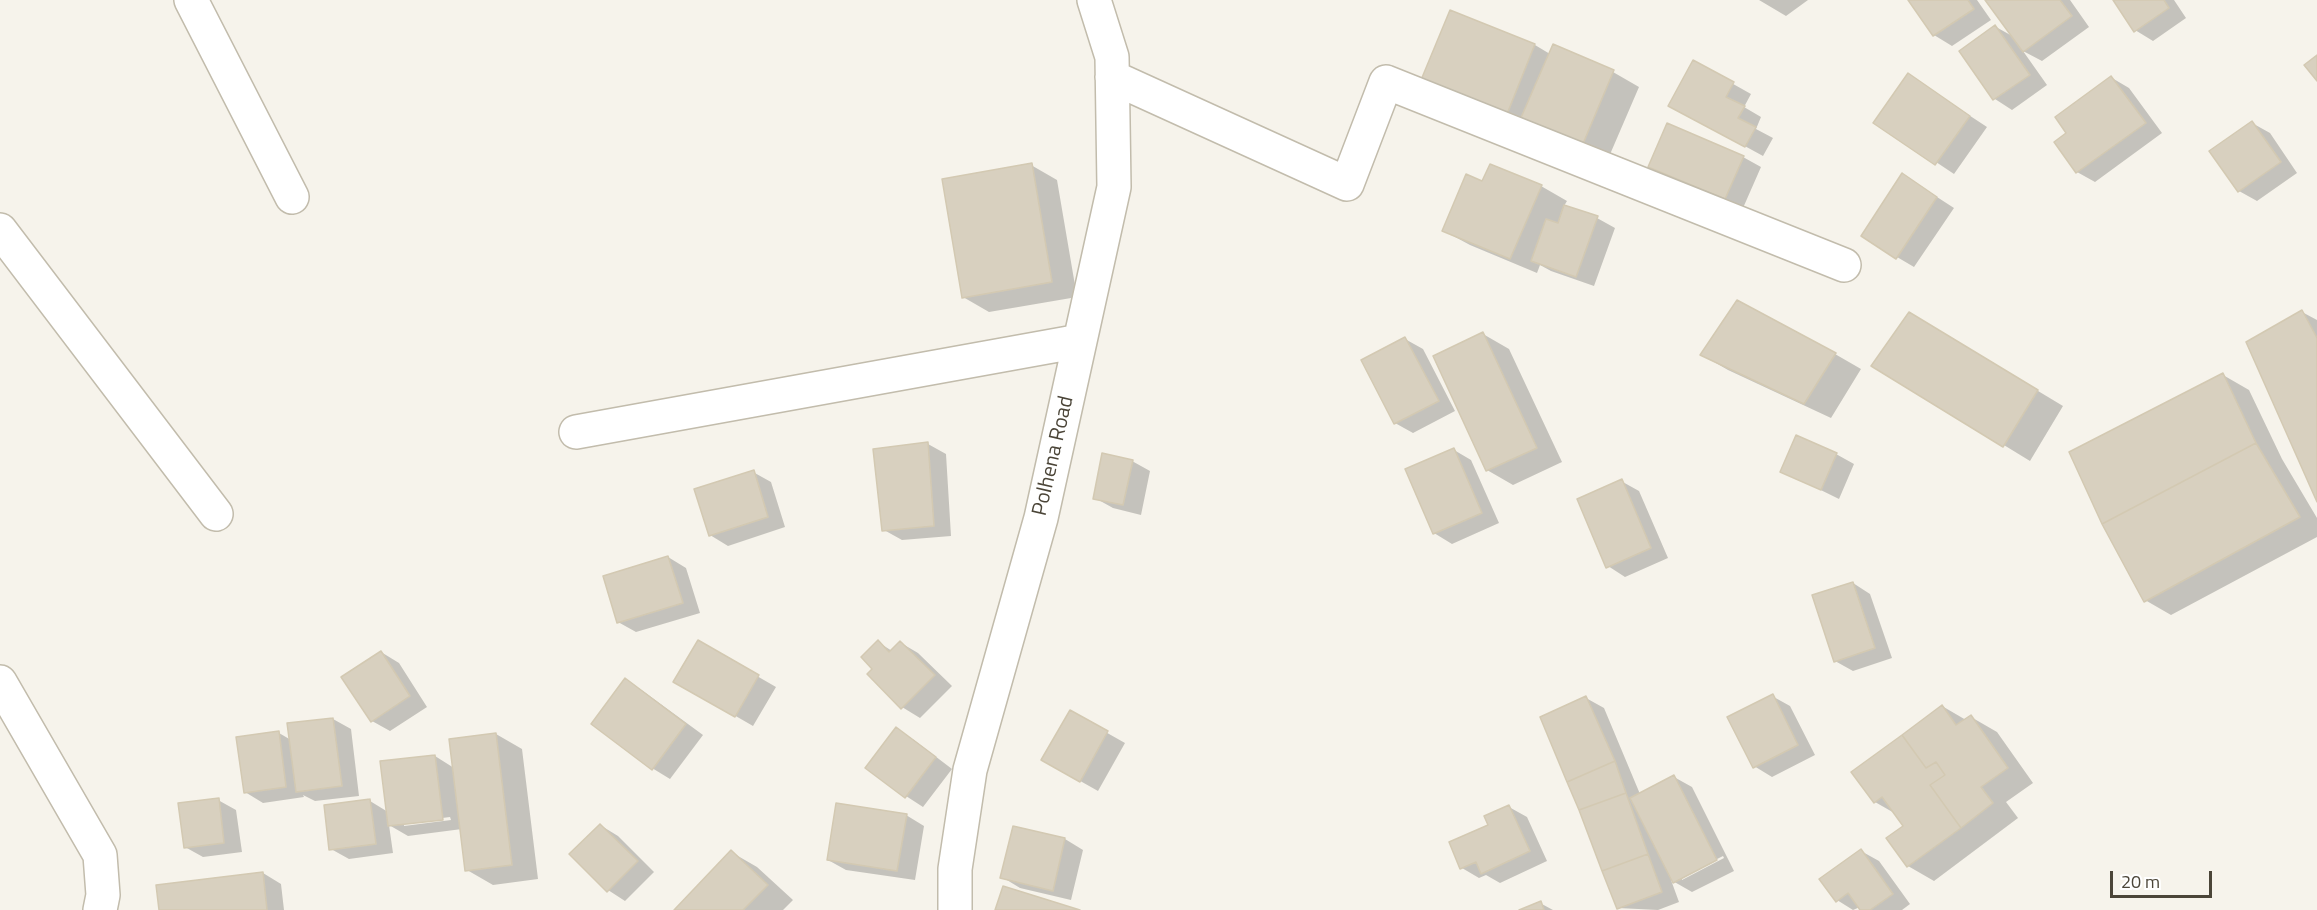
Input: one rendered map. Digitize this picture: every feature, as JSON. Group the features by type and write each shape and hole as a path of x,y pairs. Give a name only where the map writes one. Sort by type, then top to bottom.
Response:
{"street":[{"path":"192,0 291,197"},
{"name":"Polhena Road","path":"955,910 955,869 970,770 1041,518 1114,187 1112,57 1094,0"},
{"path":"1112,77 1347,184 1386,82 1844,266"},
{"path":"0,230 216,514"},
{"path":"576,432 1080,341"},
{"path":"0,682 100,855 103,895 100,910"}],"building":[{"path":"1908,0 1968,0 1974,9 1933,36"},
{"path":"1985,0 2060,0 2072,16 2023,52"},
{"path":"2113,0 2164,0 2169,8 2134,32"},
{"path":"1450,10 1535,44 1507,114 1421,80"},
{"path":"1995,25 2030,75 1993,100 1959,51"},
{"path":"1553,44 1614,70 1582,146 1520,120"},
{"path":"2317,55 2317,81 2304,65"},
{"path":"1693,60 1734,82 1726,97 1745,106 1738,118 1756,127 1745,147 1668,106"},
{"path":"1908,73 1970,116 1935,165 1873,123"},
{"path":"2111,76 2146,123 2076,173 2054,142 2066,133 2055,117"},
{"path":"2252,121 2281,162 2238,192 2209,151"},
{"path":"1667,123 1744,156 1725,199 1648,167"},
{"path":"1032,163 1052,282 962,298 942,179"},
{"path":"1490,164 1542,185 1510,259 1442,231 1466,174 1482,181"},
{"path":"1902,173 1937,197 1896,259 1861,236"},
{"path":"1564,205 1598,216 1576,277 1531,261 1546,219 1558,223"},
{"path":"1737,300 1836,353 1804,404 1700,355"},
{"path":"2302,310 2317,338 2317,502 2246,342"},
{"path":"1909,312 2038,390 2003,447 1871,366"},
{"path":"1483,332 1537,448 1486,471 1433,356"},
{"path":"1405,337 1439,401 1394,424 1361,360"},
{"path":"2223,373 2256,443 2102,524 2069,452"},
{"path":"1796,435 1837,453 1821,490 1780,472"},
{"path":"928,442 934,526 882,531 873,449"},
{"path":"2256,443 2300,517 2144,602 2102,524"},
{"path":"1454,448 1482,513 1433,534 1405,469"},
{"path":"1102,453 1133,460 1123,505 1093,499"},
{"path":"754,470 768,517 709,536 694,489"},
{"path":"1622,479 1651,548 1606,568 1577,499"},
{"path":"668,556 683,603 617,623 603,576"},
{"path":"1853,582 1875,648 1834,662 1812,595"},
{"path":"698,640 759,675 735,717 673,682"},
{"path":"878,640 889,652 900,641 935,675 901,709 867,674 872,669 861,657"},
{"path":"381,651 410,696 371,722 341,677"},
{"path":"625,678 686,724 652,770 591,724"},
{"path":"1773,694 1798,745 1753,768 1727,717"},
{"path":"1586,696 1615,761 1567,782 1540,717"},
{"path":"1942,705 1956,725 1971,715 2008,768 1981,787 1993,803 1961,828 1930,785 1945,775 1936,762 1926,768 1902,735"},
{"path":"1070,710 1108,731 1080,782 1041,760"},
{"path":"333,718 342,786 296,792 287,723"},
{"path":"896,727 936,757 905,798 865,768"},
{"path":"279,731 286,787 244,793 236,737"},
{"path":"496,733 512,865 465,871 449,739"},
{"path":"1902,735 1926,768 1936,762 1945,775 1930,785 1961,828 1907,867 1886,838 1903,826 1882,797 1874,803 1851,772"},
{"path":"435,755 443,820 388,826 380,761"},
{"path":"1615,761 1626,793 1579,810 1567,782"},
{"path":"1674,775 1717,860 1673,883 1630,798"},
{"path":"1626,793 1648,854 1602,871 1579,810"},
{"path":"219,798 224,843 184,848 178,803"},
{"path":"370,799 376,844 329,850 324,805"},
{"path":"836,803 907,814 897,871 827,860"},
{"path":"1509,805 1530,851 1481,874 1476,862 1460,869 1449,842 1488,825 1484,816"},
{"path":"600,824 638,861 607,892 569,854"},
{"path":"1013,826 1065,838 1053,891 1000,878"},
{"path":"1861,849 1893,894 1870,910 1860,910 1848,893 1836,902 1819,879"},
{"path":"731,850 768,885 743,910 674,910"},
{"path":"1648,854 1662,892 1617,909 1602,871"},
{"path":"263,872 267,910 159,910 156,885"},
{"path":"1003,886 1080,910 995,910"},
{"path":"1541,901 1544,910 1519,910"}]}
